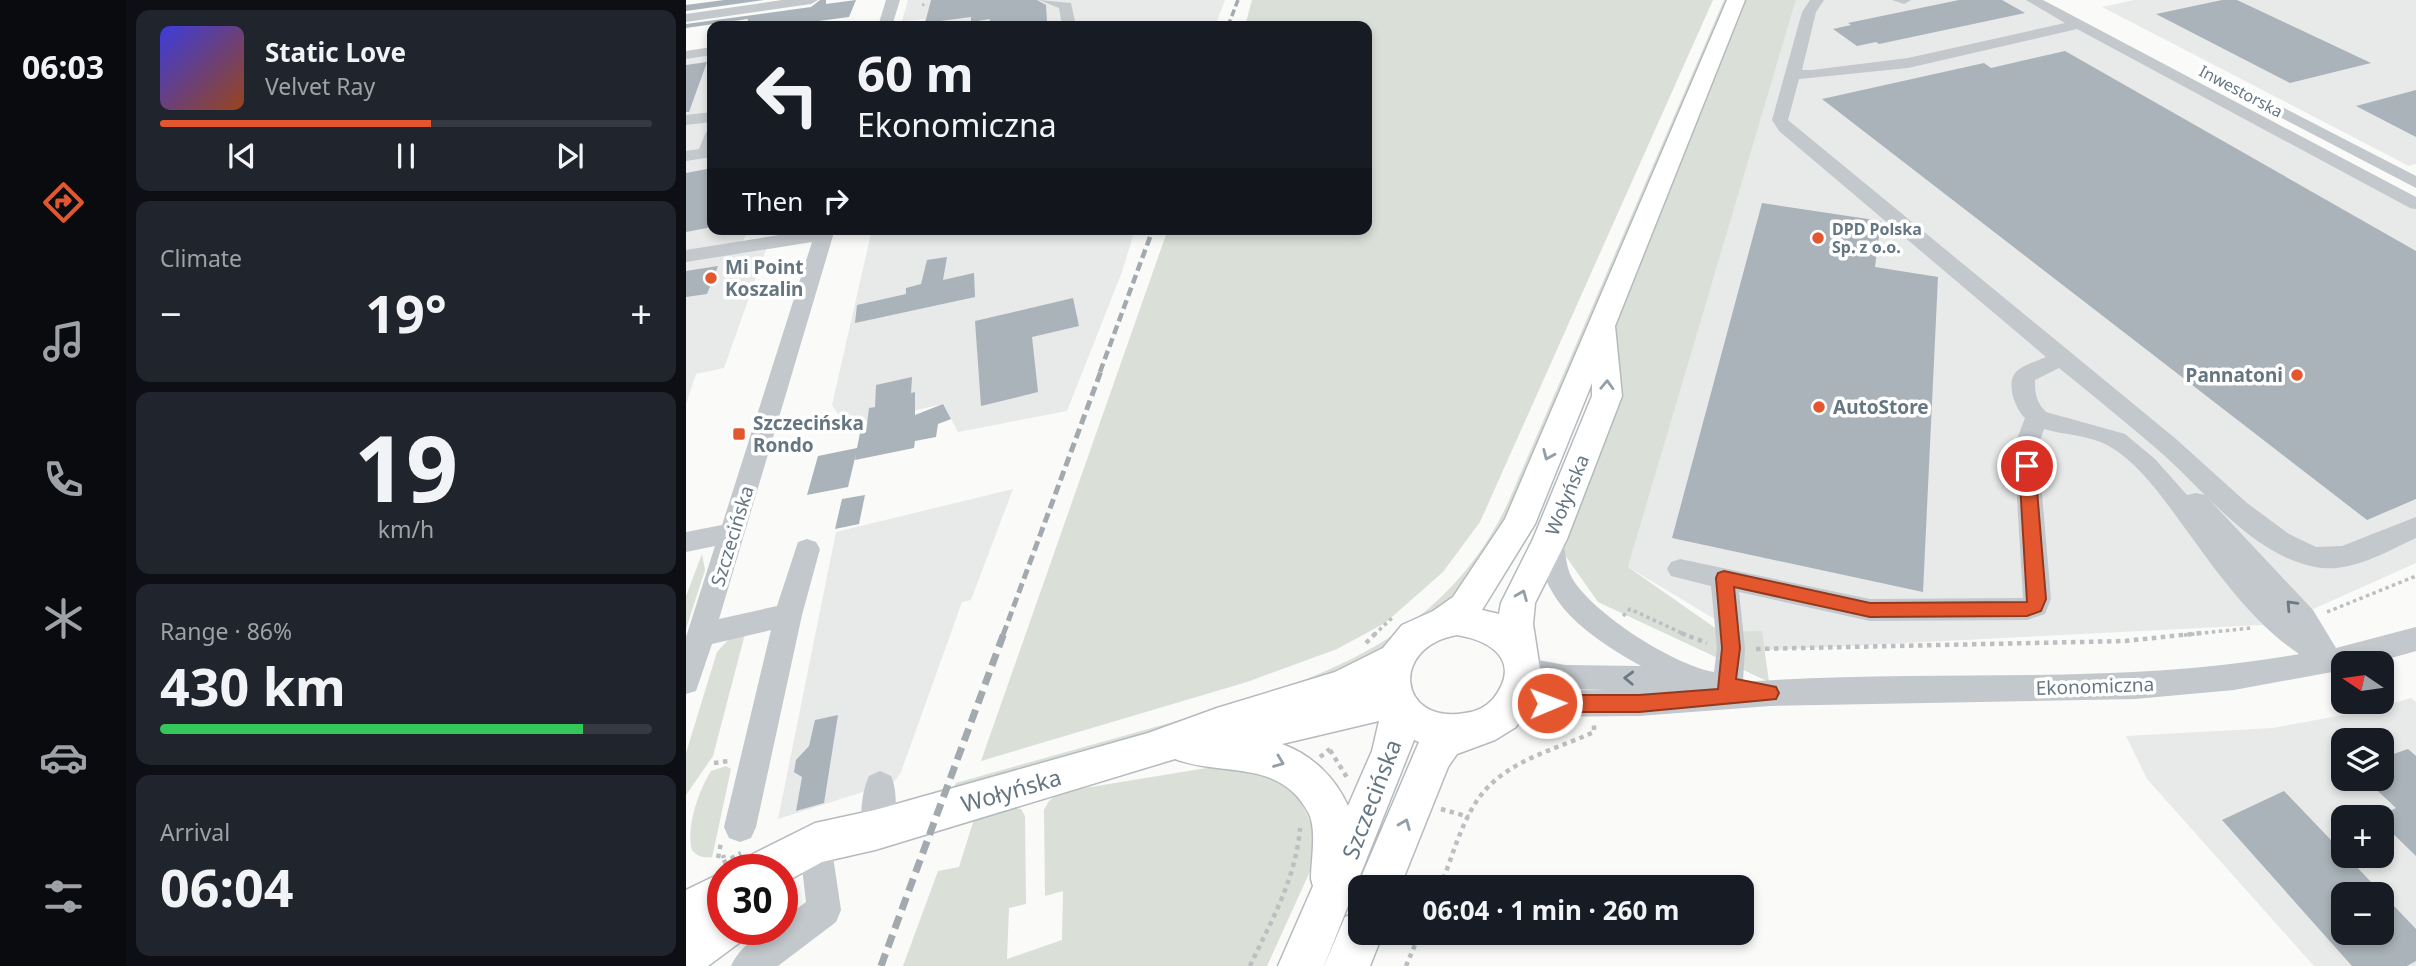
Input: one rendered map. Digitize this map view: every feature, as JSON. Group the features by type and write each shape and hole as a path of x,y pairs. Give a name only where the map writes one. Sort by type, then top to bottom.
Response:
{"main road":[{"name":"Wołyńska","path":"1446,621 1465,607 1519,524 1736,0"},
{"name":"Wołyńska","path":"1523,665 1515,624 1518,603 1550,539 1607,396 1603,324"},
{"path":"1469,620 1499,630 1514,644 1523,665 1521,691 1513,704 1491,723 1462,733 1430,729 1416,722 1399,705 1380,652 1412,638 1428,627 1446,621 1469,620"},
{"name":"Wołyńska","path":"798,859 876,830 1148,751 1217,725 1344,685 1380,652"},
{"name":"Wołyńska","path":"1148,751 1188,747 1290,726 1372,704 1399,705"},
{"name":"Szczecińska","path":"1301,966 1392,751 1399,705"},
{"name":"Szczecińska","path":"1384,875 1432,756 1443,742 1462,733"},
{"path":"1188,747 1256,755 1275,760 1315,761 1332,828 1332,898"},
{"name":"Wołyńska","path":"798,871 816,853"},
{"path":"686,914 707,886"},
{"path":"686,955 707,939"},
{"path":"1347,966 1356,945"}],"street":[{"path":"686,18 811,0"},
{"path":"883,21 893,0"},
{"path":"1046,0 1066,6 1068,21"},
{"path":"1817,0 1809,12 1781,114 1780,120 1785,127 2271,535 2300,553 2313,557 2348,557 2416,527"},
{"path":"2033,0 2416,204"},
{"path":"2064,0 2121,28"},
{"path":"1793,74 1812,75 1850,68 1908,63 2080,24"},
{"path":"686,55 707,52"},
{"name":"Inwestorska","path":"2215,77 2416,183"},
{"path":"686,120 707,116"},
{"path":"686,156 706,153 707,150"},
{"path":"686,256 808,235"},
{"name":"Szczecińska","path":"686,682 824,235"},
{"path":"2060,358 2024,377 2023,400 2026,408 2037,417 2066,428 2112,438 2157,473 2229,567 2291,621 2330,660"},
{"path":"1680,569 1870,610 2027,609 2035,606 2037,599 2026,447 2037,417"},
{"path":"686,542 734,533"},
{"path":"1550,539 1559,581 1569,596 1607,633 1689,680"},
{"path":"740,827 788,615 807,549"},
{"path":"1724,578 1731,648 1726,686"},
{"path":"701,635 788,615"},
{"name":"Ekonomiczna","path":"1513,704 1639,703 1770,693 2135,686 2234,678 2362,655 2416,639"},
{"name":"Ekonomiczna","path":"1523,665 1565,677 1689,680 1770,693"},
{"path":"876,830 880,786"},
{"path":"749,966 824,910 816,853"}],"path":[{"path":"922,5 927,4"},
{"path":"1607,633 1630,609 1687,637 1731,648 1766,650 2125,640 2225,632 2291,621 2327,612 2416,576"},
{"path":"1380,652 1395,616"},
{"path":"1250,966 1296,860 1301,830 1297,817"},
{"path":"1445,875 1469,817"},
{"path":"720,848 721,854"},
{"path":"1406,966 1415,945"}],"shaded area":[{"path":"908,0 1225,0 1217,21 902,21"},
{"path":"1252,0 1713,0 1480,522 1443,572 1385,623 1337,649 1247,682 981,761 1166,235 1372,235 1372,21 1246,21"},
{"path":"1724,0 1729,0 1516,507 1454,599 1353,671 951,795 956,783 1218,709 1317,675 1364,653 1406,626 1445,594 1479,554 1507,505"},
{"path":"1744,0 1796,0 1628,567 1721,632 1762,631 1769,682 1598,602 1560,548 1610,331"},
{"path":"1796,0 2040,0 2416,200 2416,563 2280,624 1766,650 1628,567"},
{"path":"2134,0 2416,0 2416,164 2409,166 2102,7"},
{"path":"707,49 707,235 746,235 738,251 767,247 724,368 696,374 686,404 686,51"},
{"path":"871,235 1133,235 1122,272 1067,411 958,432 943,404 846,426 832,405"},
{"path":"1013,489 971,600 962,602 901,772 894,782 778,819 836,532"},
{"path":"702,554 705,570 686,629 686,596"},
{"path":"746,630 713,756 686,795 686,753 717,652 730,638"},
{"path":"2411,698 2416,702 2416,966 2314,966 2147,779 2126,736 2273,728 2349,714 2394,714 2394,703"},
{"path":"1225,765 1292,781 1321,847 1267,966 903,966 938,871 959,867 975,816 1007,806 1021,809 1025,816 1026,904 1009,908 1007,959 1062,940 1063,891 1045,896 1044,810 1049,801 1060,792"},
{"path":"726,766 731,769 713,854 707,854 706,857 692,850 690,832 700,793 711,771"}],"building":[{"path":"724,0 764,0 686,11 686,5"},
{"path":"820,0 826,0 826,4 856,0 849,17 819,21 708,21 811,7"},
{"path":"931,0 1037,0 1046,5 1047,21 971,21 971,17 926,21"},
{"path":"1959,0 2002,0 2025,13 1879,44 1876,42 1857,46 1833,29 1851,25 1848,23"},
{"path":"2222,0 2237,0 2371,63 2290,83 2156,14"},
{"path":"707,21 707,25 686,28 686,24"},
{"name":"Pannatoni","path":"2065,51 2416,251 2416,499 2367,520 1822,99 1984,63 1991,68"},
{"path":"707,62 689,112 686,112 686,65"},
{"path":"2416,90 2416,137 2356,106"},
{"path":"707,169 707,228 686,232 686,173"},
{"name":"AutoStore","path":"1762,203 1881,221 1875,267 1938,277 1923,592 1672,538"},
{"path":"947,257 943,280 974,273 975,297 855,323 857,305 906,294 906,288 921,284 927,260"},
{"path":"718,266 707,294 686,297 686,271"},
{"path":"1073,298 1079,326 1032,337 1038,392 981,406 975,321"},
{"path":"912,377 911,393 915,392 915,415 943,404 951,419 938,424 936,437 915,441 914,448 855,460 856,454 848,487 807,495 818,456 857,448 860,433 866,432 869,408 875,407 876,385"},
{"path":"865,495 859,524 835,529 842,499"},
{"path":"838,715 824,803 796,811 802,777 794,772 796,760 809,746 815,720"},
{"path":"2408,749 2416,756 2416,856 2394,835 2396,808 2378,791 2394,791 2394,754"},
{"path":"2284,791 2331,840 2331,868 2358,868 2371,882 2331,882 2331,942 2222,820"},
{"path":"2394,906 2416,929 2416,961 2407,966 2352,966 2333,945 2394,945"}],"railway":[{"path":"1230,21 1238,0"},
{"path":"1100,372 1151,235"},
{"path":"1003,635 1101,371"},
{"path":"881,966 1004,633"}],"place":[{"name":"DPD Polska Sp. z o.o.","path":"1818,238"},
{"name":"Mi Point Koszalin","path":"711,278"},
{"name":"Pannatoni","path":"2297,375"},
{"name":"AutoStore","path":"1819,407"},
{"name":"Szczecińska Rondo","path":"739,434"}],"route":[{"path":"1547,703 1639,703 1770,693 1726,686 1731,648 1724,578 1870,610 2027,609 2035,606 2037,599 2027,466"}]}
